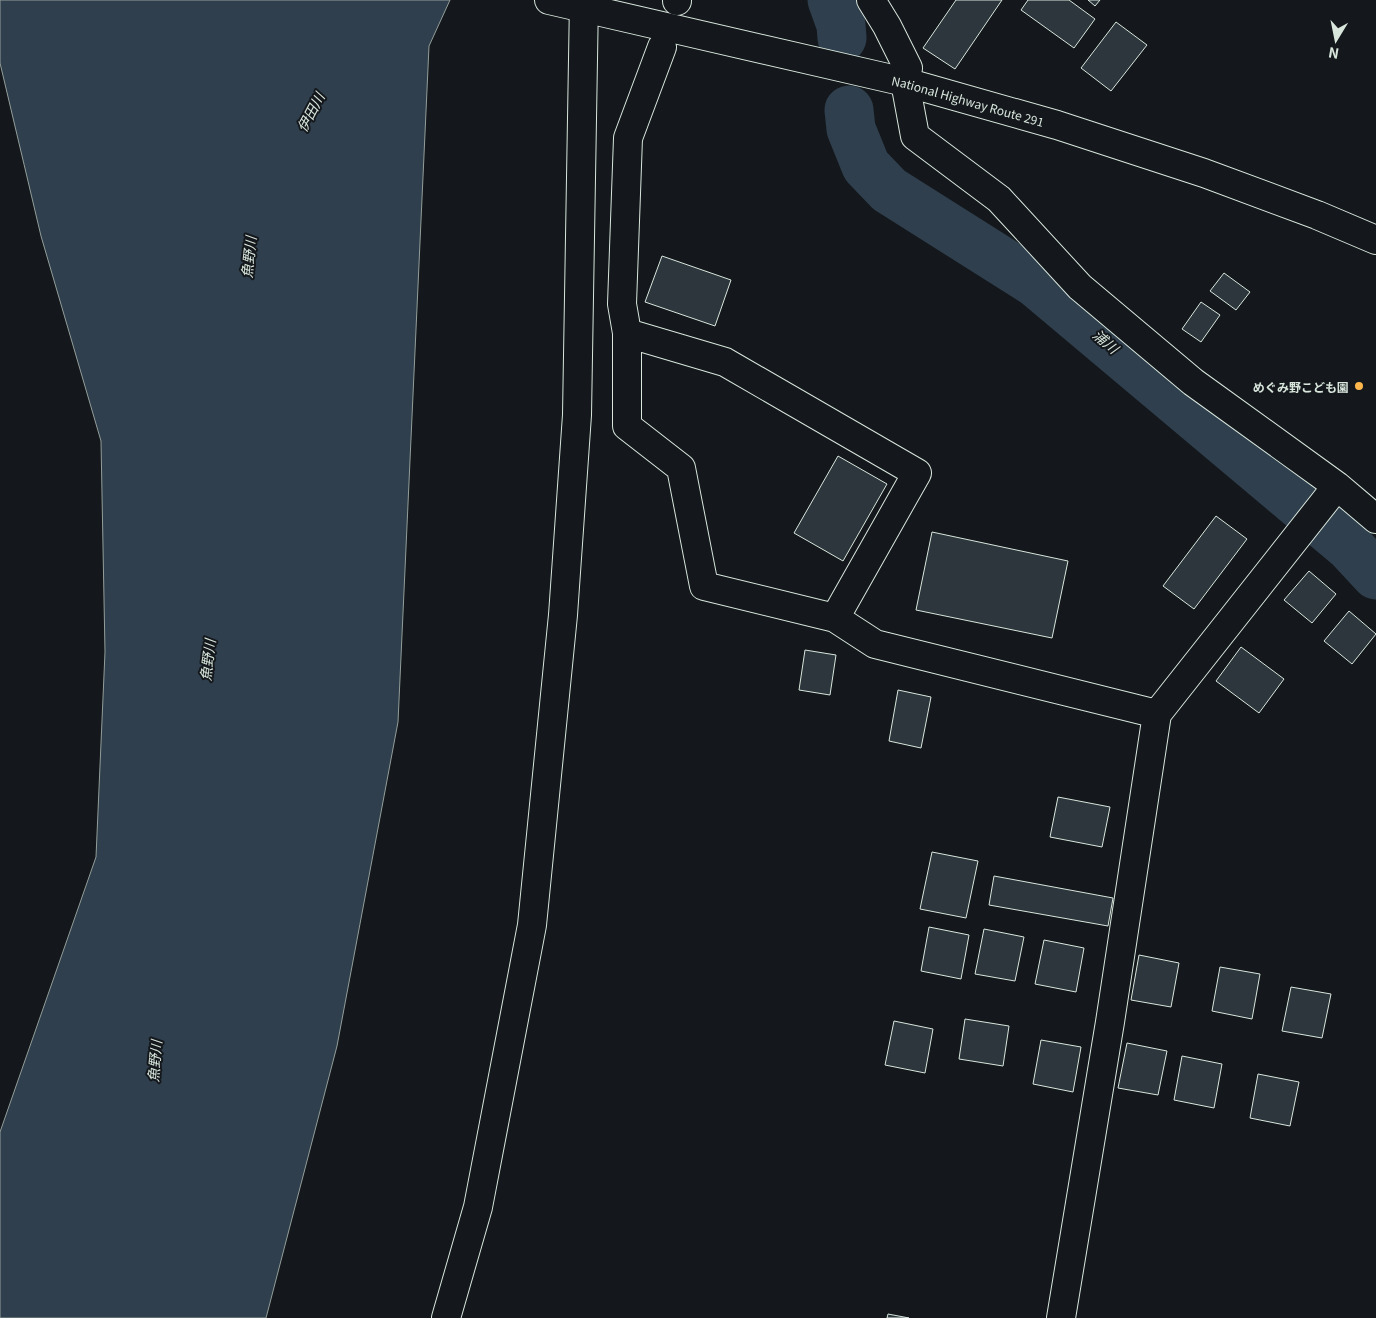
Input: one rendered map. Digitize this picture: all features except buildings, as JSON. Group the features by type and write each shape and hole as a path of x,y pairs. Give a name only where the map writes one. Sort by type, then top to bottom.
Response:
{"main road":[{"path":"871,0 887,26 908,68 905,82 915,136 999,199 1080,287 1193,382 1337,486 1376,519"},
{"name":"National Highway Route 291","path":"552,1 584,4 905,82 1058,124 1204,173 1317,215 1376,240"},
{"path":"446,1318 478,1207 532,925 563,615 577,415 584,4"},
{"path":"662,47 628,138 622,304 627,333 627,426 681,468 704,586 835,618 875,644 1157,714"},
{"path":"627,333 724,362 917,473 835,618"},
{"path":"1061,1318 1110,1022 1157,714 1337,486"}],"water":[{"path":"0,0 450,0 429,46 398,722 337,1046 266,1318 0,1318 0,1132 96,857 105,652 101,441 41,236 0,63"}],"waterway":[{"name":"浦川","path":"832,0 841,25 842,38"},
{"name":"浦川","path":"849,110 851,129 866,166 889,190 1036,283 1350,547 1376,575"}],"place":[{"name":"めぐみ野こども園","path":"1359,386"}],"water label":[{"name":"伊田川","path":"310,112"},
{"name":"魚野川","path":"248,257"},
{"name":"魚野川","path":"207,660"},
{"name":"魚野川","path":"154,1061"}]}
